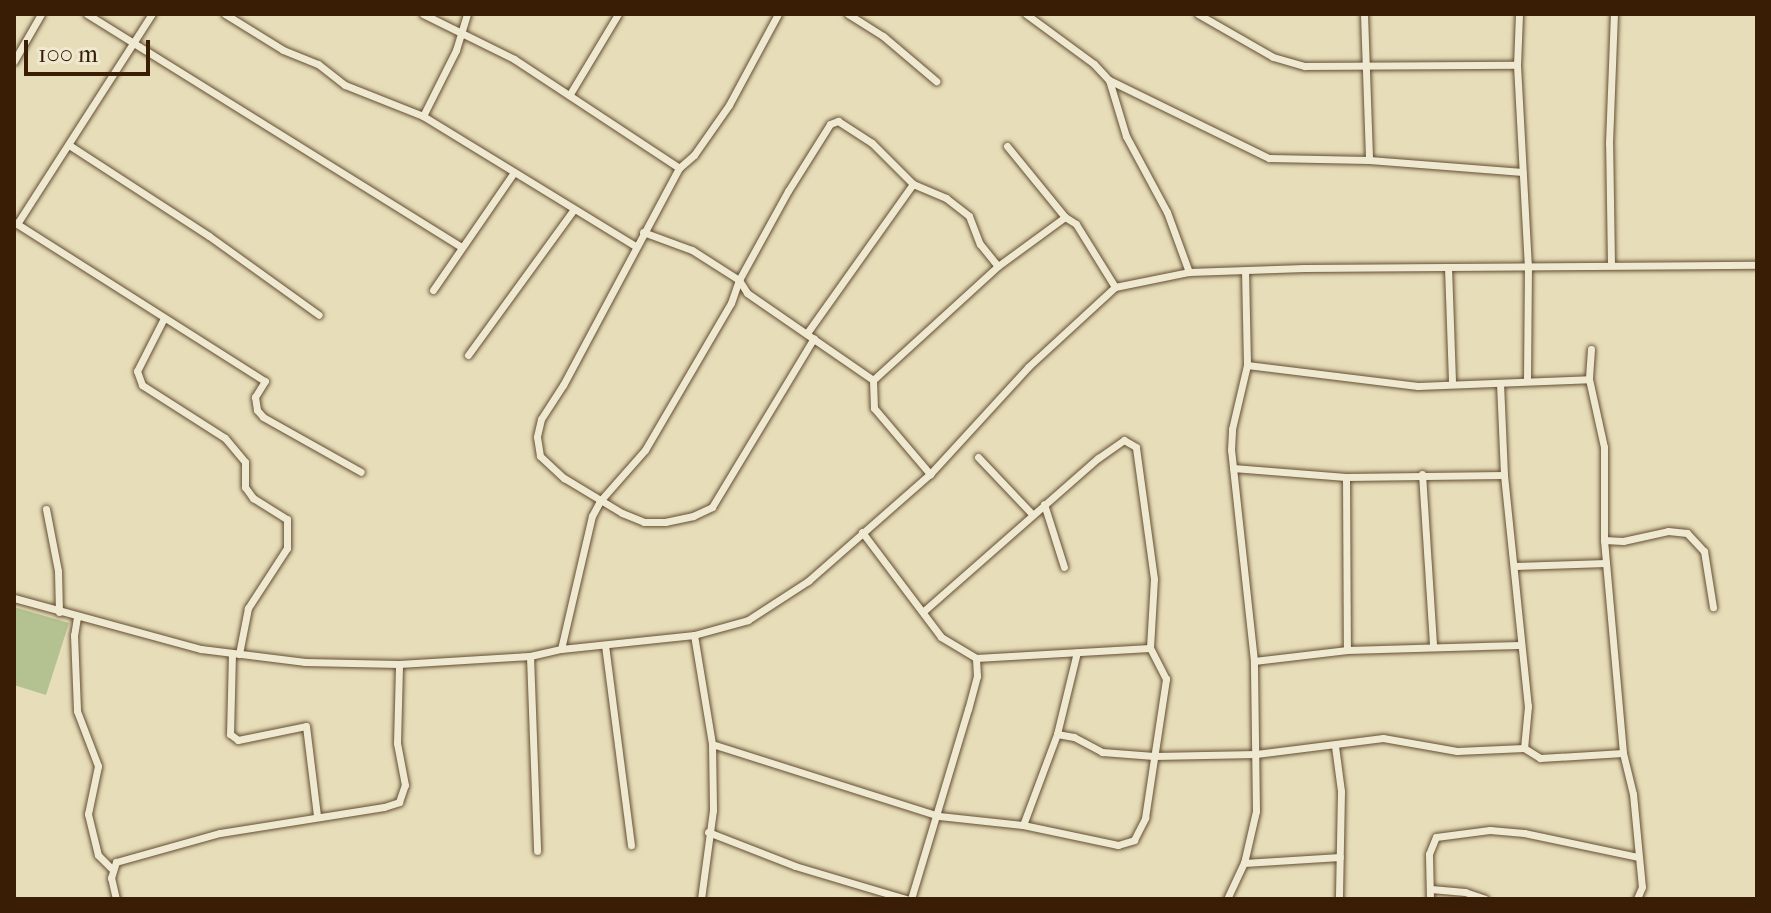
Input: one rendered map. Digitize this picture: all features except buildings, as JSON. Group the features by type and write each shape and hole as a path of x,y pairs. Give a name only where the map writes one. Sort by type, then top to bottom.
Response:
{"street":[{"path":"14,61 41,14"},
{"path":"87,14 462,247"},
{"path":"152,14 69,145 15,223 163,320 265,381 255,397 257,410 263,417 361,472"},
{"path":"225,14 283,50 318,64 345,85 423,116 635,246"},
{"path":"423,14 489,45 570,94 679,168"},
{"path":"423,116 462,33 467,14"},
{"path":"570,94 618,14"},
{"path":"778,14 729,105 694,155 679,168 563,385 541,419 537,437 540,456 550,467 600,501 644,522 665,522 712,507 811,335 913,184"},
{"path":"848,14 883,36 936,81"},
{"path":"1026,14 1040,17 1109,80 1269,158 1369,160 1523,172"},
{"path":"1198,14 1285,61 1305,66 1517,65"},
{"path":"1364,14 1369,160"},
{"path":"1519,14 1517,65 1528,265 1527,380"},
{"path":"1611,264 1609,143 1614,14"},
{"path":"1109,80 1126,136 1167,212 1189,272"},
{"path":"561,649 579,563 600,501 645,450 830,124 838,121 858,132 913,184 946,198 969,216 980,244 998,266"},
{"path":"69,145 209,236 319,315"},
{"path":"1007,146 1065,217 1076,224 1115,287"},
{"path":"433,290 514,172"},
{"path":"468,355 574,209"},
{"path":"930,474 874,408 873,380 998,266 1065,217"},
{"path":"643,232 692,250 739,280 747,293 873,380"},
{"path":"14,598 161,641 305,662 399,664 530,656 561,649 694,635 767,611 808,581 930,474 1028,367 1115,287 1189,272 1393,266 1757,265"},
{"path":"1448,267 1452,384"},
{"path":"1227,899 1244,863 1256,811 1254,661 1233,468 1232,429 1247,365 1245,271"},
{"path":"163,320 137,371 142,385 225,438 245,462 245,487 253,498 287,519 287,548 248,608 235,653 230,734 238,740 306,726 317,815"},
{"path":"1591,349 1589,379 1604,447 1604,540 1623,753 1633,794 1642,887 1637,899"},
{"path":"1247,365 1400,386 1589,379"},
{"path":"1500,383 1504,475 1515,566 1519,645 1528,706 1524,748"},
{"path":"712,744 939,816 1023,825 1118,845 1134,840 1145,818 1166,679 1150,648 1154,579 1136,447 1124,440 1032,514 924,611"},
{"path":"978,457 1032,514"},
{"path":"1233,468 1346,477 1504,475"},
{"path":"1422,474 1433,646"},
{"path":"1346,477 1347,650"},
{"path":"1044,504 1064,567"},
{"path":"46,509 58,571 59,612"},
{"path":"1604,540 1623,541 1668,531 1687,533 1704,551 1713,607"},
{"path":"862,532 941,637 976,658 1150,648"},
{"path":"1515,566 1606,563"},
{"path":"77,617 74,635 77,711 98,766 88,814 98,855 112,869"},
{"path":"694,635 712,744 713,810 701,899"},
{"path":"605,645 631,845"},
{"path":"1254,661 1347,650 1519,645"},
{"path":"1023,825 1057,734 1077,652"},
{"path":"530,656 537,851"},
{"path":"708,832 795,866 908,899 939,816 977,676 976,658"},
{"path":"116,899 112,869 116,862 220,833 399,802 405,785 397,743 399,664"},
{"path":"1057,734 1074,737 1102,752 1154,756 1256,754 1383,738 1457,751 1524,748 1540,758 1623,753"},
{"path":"1335,746 1341,791 1339,899"},
{"path":"1430,899 1429,854 1436,837 1472,830 1524,833 1638,857"},
{"path":"1244,863 1340,857"},
{"path":"1431,889 1465,892 1485,899"}],"green space":[{"path":"14,607 69,623 46,695 14,685"}]}
